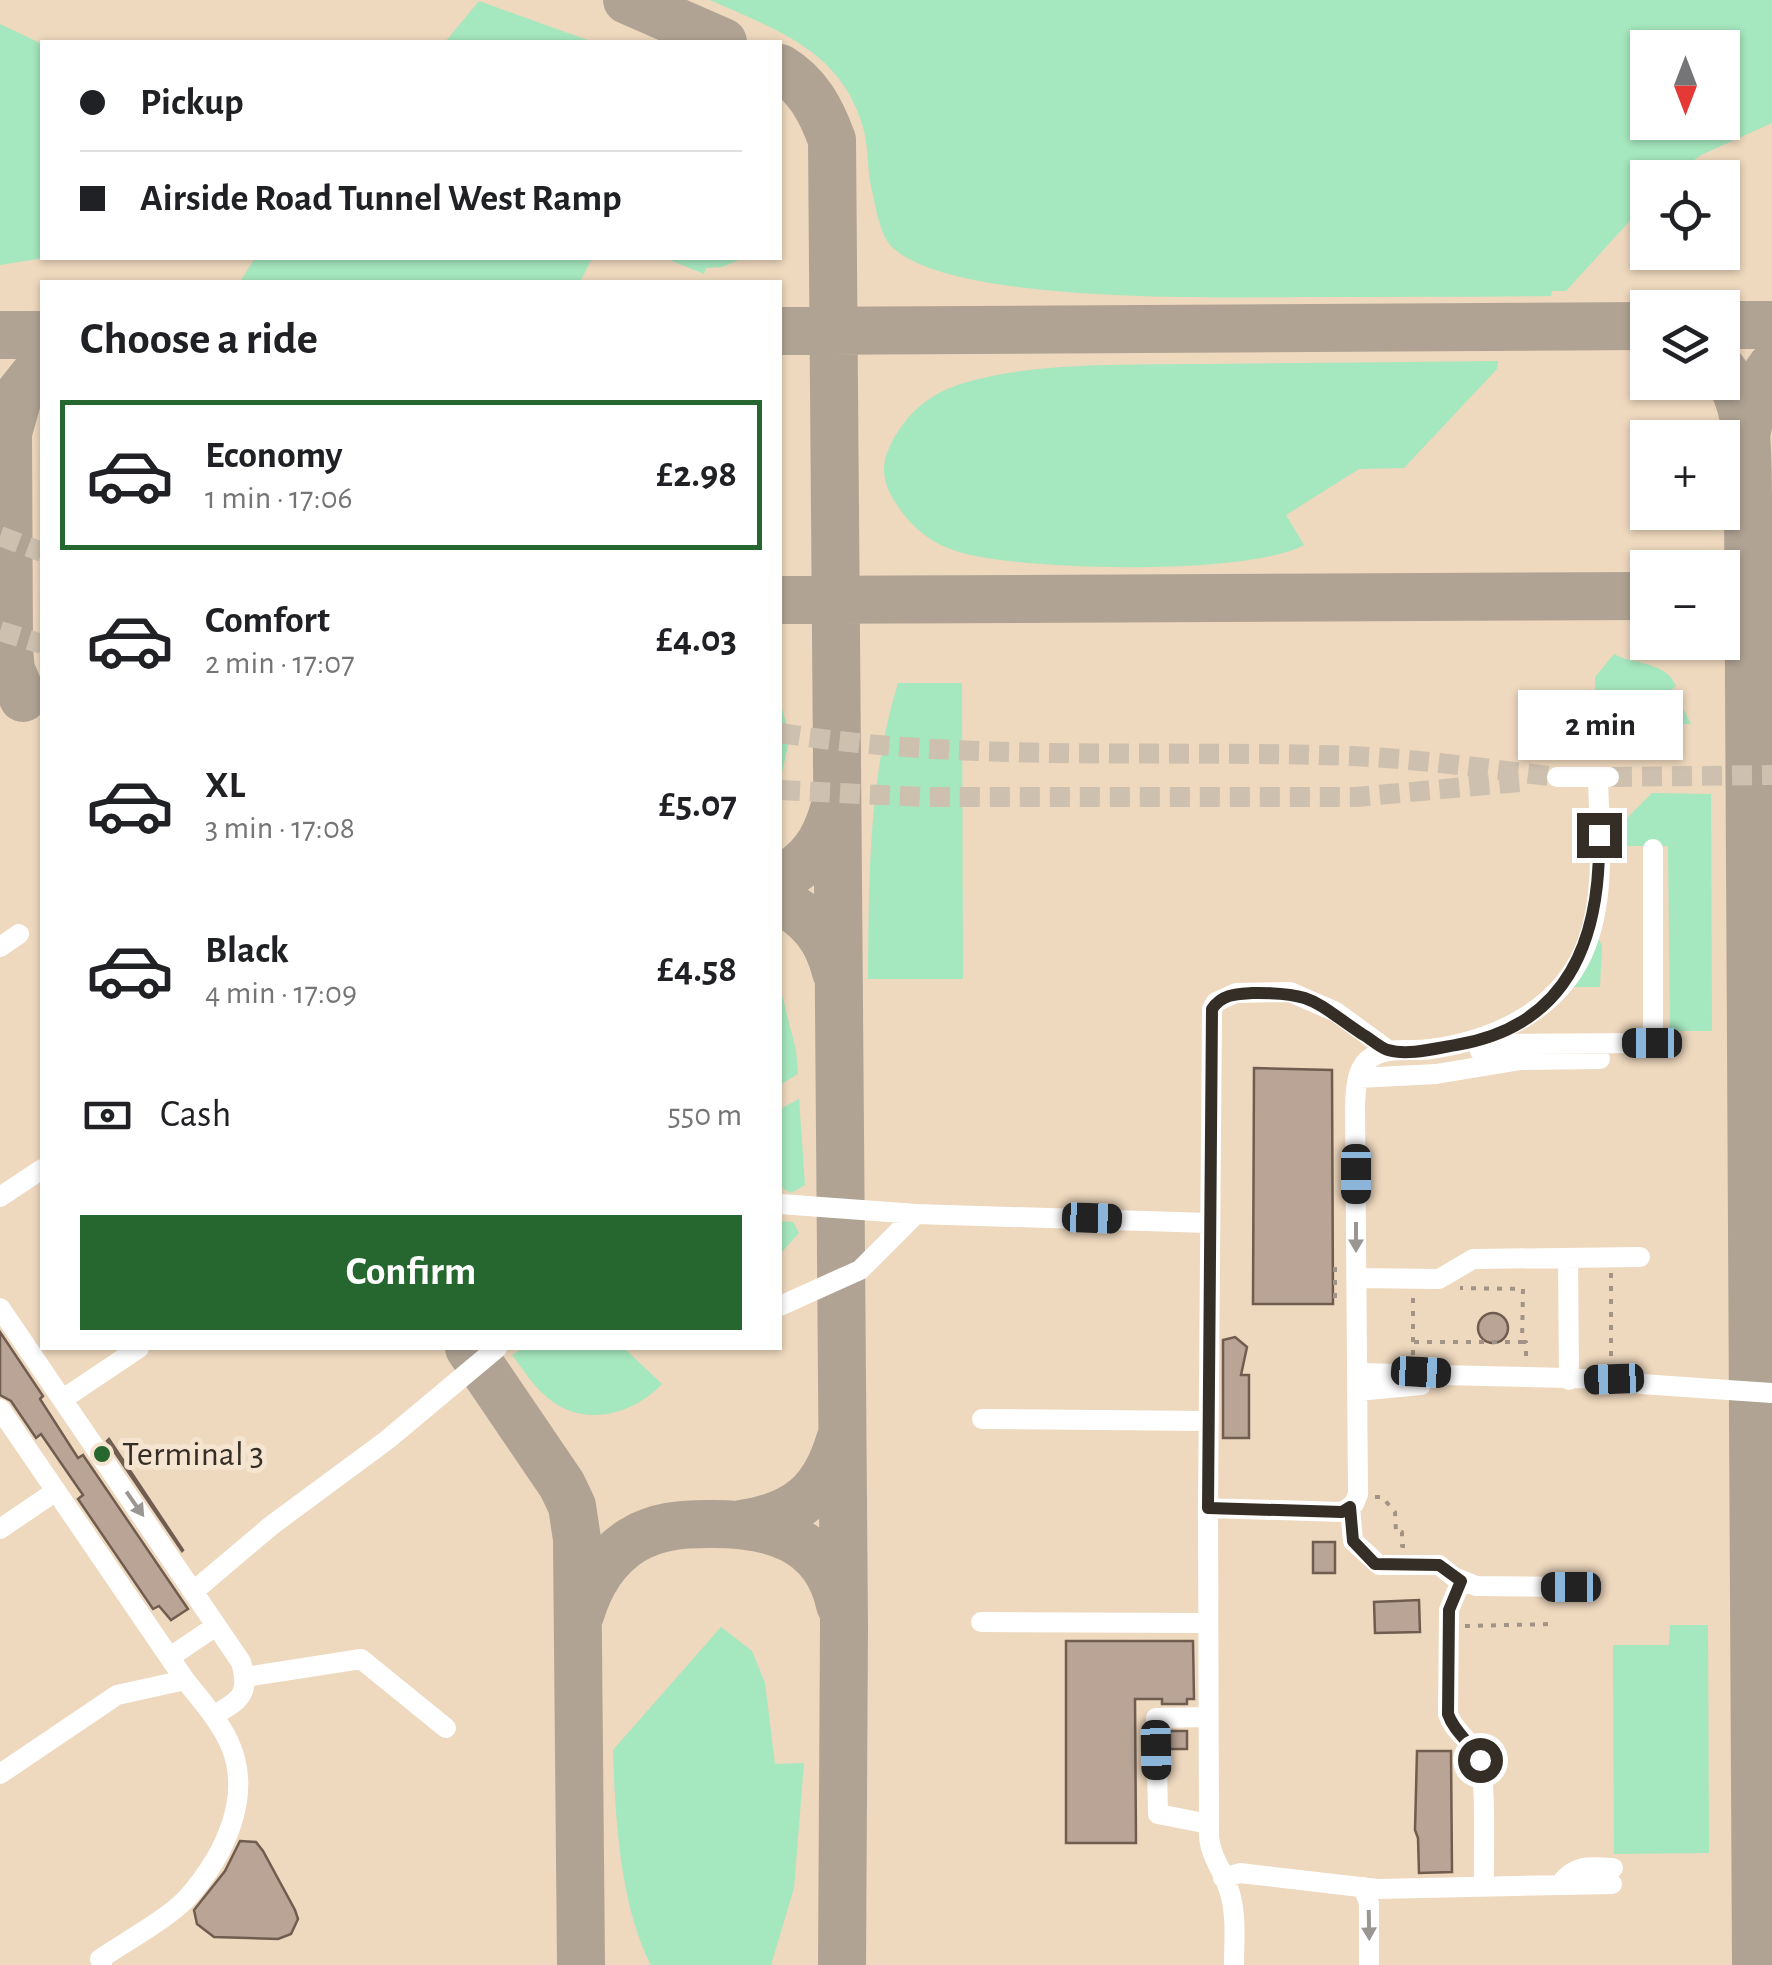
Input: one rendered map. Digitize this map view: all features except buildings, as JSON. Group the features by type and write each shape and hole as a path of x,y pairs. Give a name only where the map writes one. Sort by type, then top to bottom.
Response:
{"street":[{"path":"1556,778 1605,777 1596,901 1587,944 1566,981 1536,1011 1509,1028 1468,1043 1426,1050 1388,1050 1370,1057 1360,1073 1355,1105 1358,1494 1362,1501 1353,1541 1375,1564 1439,1565 1461,1581 1488,1587 1571,1587"},
{"path":"1360,1073 1382,1059 1442,1058 1505,1044 1652,1043 1652,848"},
{"path":"0,947 19,934"},
{"path":"1234,1965 1234,1908 1210,1855 1209,1824 1210,1025 1216,1002 1236,994 1290,992 1336,1012 1388,1050"},
{"path":"1360,1073 1436,1074 1522,1060 1600,1060"},
{"path":"0,1198 40,1169"},
{"path":"782,1204 916,1214 1209,1223"},
{"path":"782,1305 860,1270 916,1214"},
{"path":"1356,1278 1439,1279 1473,1259 1640,1257"},
{"path":"1568,1258 1569,1380"},
{"path":"0,1308 241,1662 247,1682 241,1696 214,1715"},
{"path":"62,1399 136,1350"},
{"path":"195,1590 495,1350"},
{"path":"1357,1382 1413,1372 1614,1379 1772,1394"},
{"path":"1357,1382 1598,1384"},
{"path":"0,1410 185,1680 214,1715 231,1746 239,1781 229,1832 186,1899 100,1960 102,1965"},
{"path":"982,1419 1209,1421"},
{"path":"0,1529 56,1491"},
{"path":"1208,1508 1342,1512 1362,1501"},
{"path":"1461,1581 1449,1610 1448,1714 1454,1729 1480,1760 1484,1887"},
{"path":"980,1622 1208,1623"},
{"path":"170,1657 216,1626"},
{"path":"245,1677 362,1659 446,1728"},
{"path":"0,1774 118,1696 185,1680"},
{"path":"1208,1717 1156,1718 1158,1814 1209,1824"},
{"path":"1223,1878 1240,1873 1363,1887 1484,1887 1562,1882 1578,1867 1612,1876"},
{"path":"1363,1887 1369,1903 1370,1965"}],"path":[{"path":"1413,1288 1413,1372"},
{"path":"1414,1342 1522,1342 1522,1289 1444,1288"},
{"path":"1402,1532 1407,1526"}],"shaded area":[{"path":"0,0 1772,0 1772,1965 0,1965"}],"green space":[{"path":"710,0 1772,0 1772,123 1740,137 1740,30 1630,30 1630,140 1734,140 1694,160 1630,160 1630,221 1566,291 1552,291 1551,296 1227,298 1034,289 926,267 893,248 877,213 864,131 854,104 824,62 782,34"},
{"path":"479,1 587,40 447,40"},
{"path":"0,24 40,43 40,259 0,265"},
{"path":"254,260 591,260 581,280 241,280"},
{"path":"670,260 739,260 706,268 704,274"},
{"path":"1498,361 1497,369 1404,468 1359,469 1286,515 1304,545 1275,555 1235,562 1134,567 990,558 949,549 922,533 901,511 886,481 887,453 909,417 944,390 982,378 1105,365"},
{"path":"1614,654 1665,672 1676,686 1671,690 1595,690 1595,677"},
{"path":"898,683 962,683 963,979 868,979 876,793"},
{"path":"1679,700 1691,724 1596,724 1596,701"},
{"path":"782,708 790,738 782,772"},
{"path":"1652,793 1711,794 1712,1031 1670,1031 1668,846 1615,846 1619,826"},
{"path":"1598,937 1602,946 1600,987 1566,987"},
{"path":"782,995 796,1050 798,1074 782,1084"},
{"path":"799,1099 805,1185 791,1193 782,1188 782,1108"},
{"path":"782,1221 793,1222 799,1233 782,1252"},
{"path":"520,1350 626,1350 662,1384 622,1410 592,1415 576,1413 548,1398 512,1355"},
{"path":"1670,1625 1708,1625 1709,1853 1614,1854 1613,1645 1669,1645"},
{"path":"721,1627 752,1651 765,1683 775,1764 804,1763 794,1888 771,1965 651,1965 626,1888 613,1750"}],"taxiway":[{"path":"627,0 718,40"},
{"path":"782,70 812,99 832,140 844,1628 842,1965"},
{"path":"1740,325 1772,325"},
{"path":"782,331 1630,326"},
{"path":"0,335 40,335"},
{"path":"1746,436 1758,391 1772,366"},
{"path":"23,698 11,670 9,649 8,433 19,394 40,368"},
{"path":"1739,400 1748,463 1756,1965"},
{"path":"782,600 1630,596"},
{"path":"782,878 815,850 834,809"},
{"path":"782,902 816,930 836,972"},
{"path":"470,1350 562,1485 572,1506 577,1539 581,1965"},
{"path":"741,1524 777,1515 805,1499 826,1475 840,1440"},
{"path":"580,1615 599,1573 623,1547 660,1529 698,1524 752,1527 791,1539 822,1564 840,1605"}],"tunnel":[{"path":"0,536 40,551"},
{"path":"0,631 40,643"},
{"path":"782,733 994,752 1378,757 1557,777"},
{"path":"1612,777 1772,775"},
{"path":"782,790 923,797 1356,797 1520,782"}],"place":[{"name":"Terminal 3","path":"102,1454"}],"route":[{"path":"1480,1760 1454,1729 1448,1714 1446,1635 1449,1610 1461,1581 1439,1565 1375,1564 1353,1541 1350,1507 1342,1512 1208,1508 1212,1009 1216,1002 1236,994 1290,992 1336,1012 1388,1050 1426,1050 1468,1043 1509,1028 1536,1011 1566,981 1587,944 1596,901 1599,835"}]}
